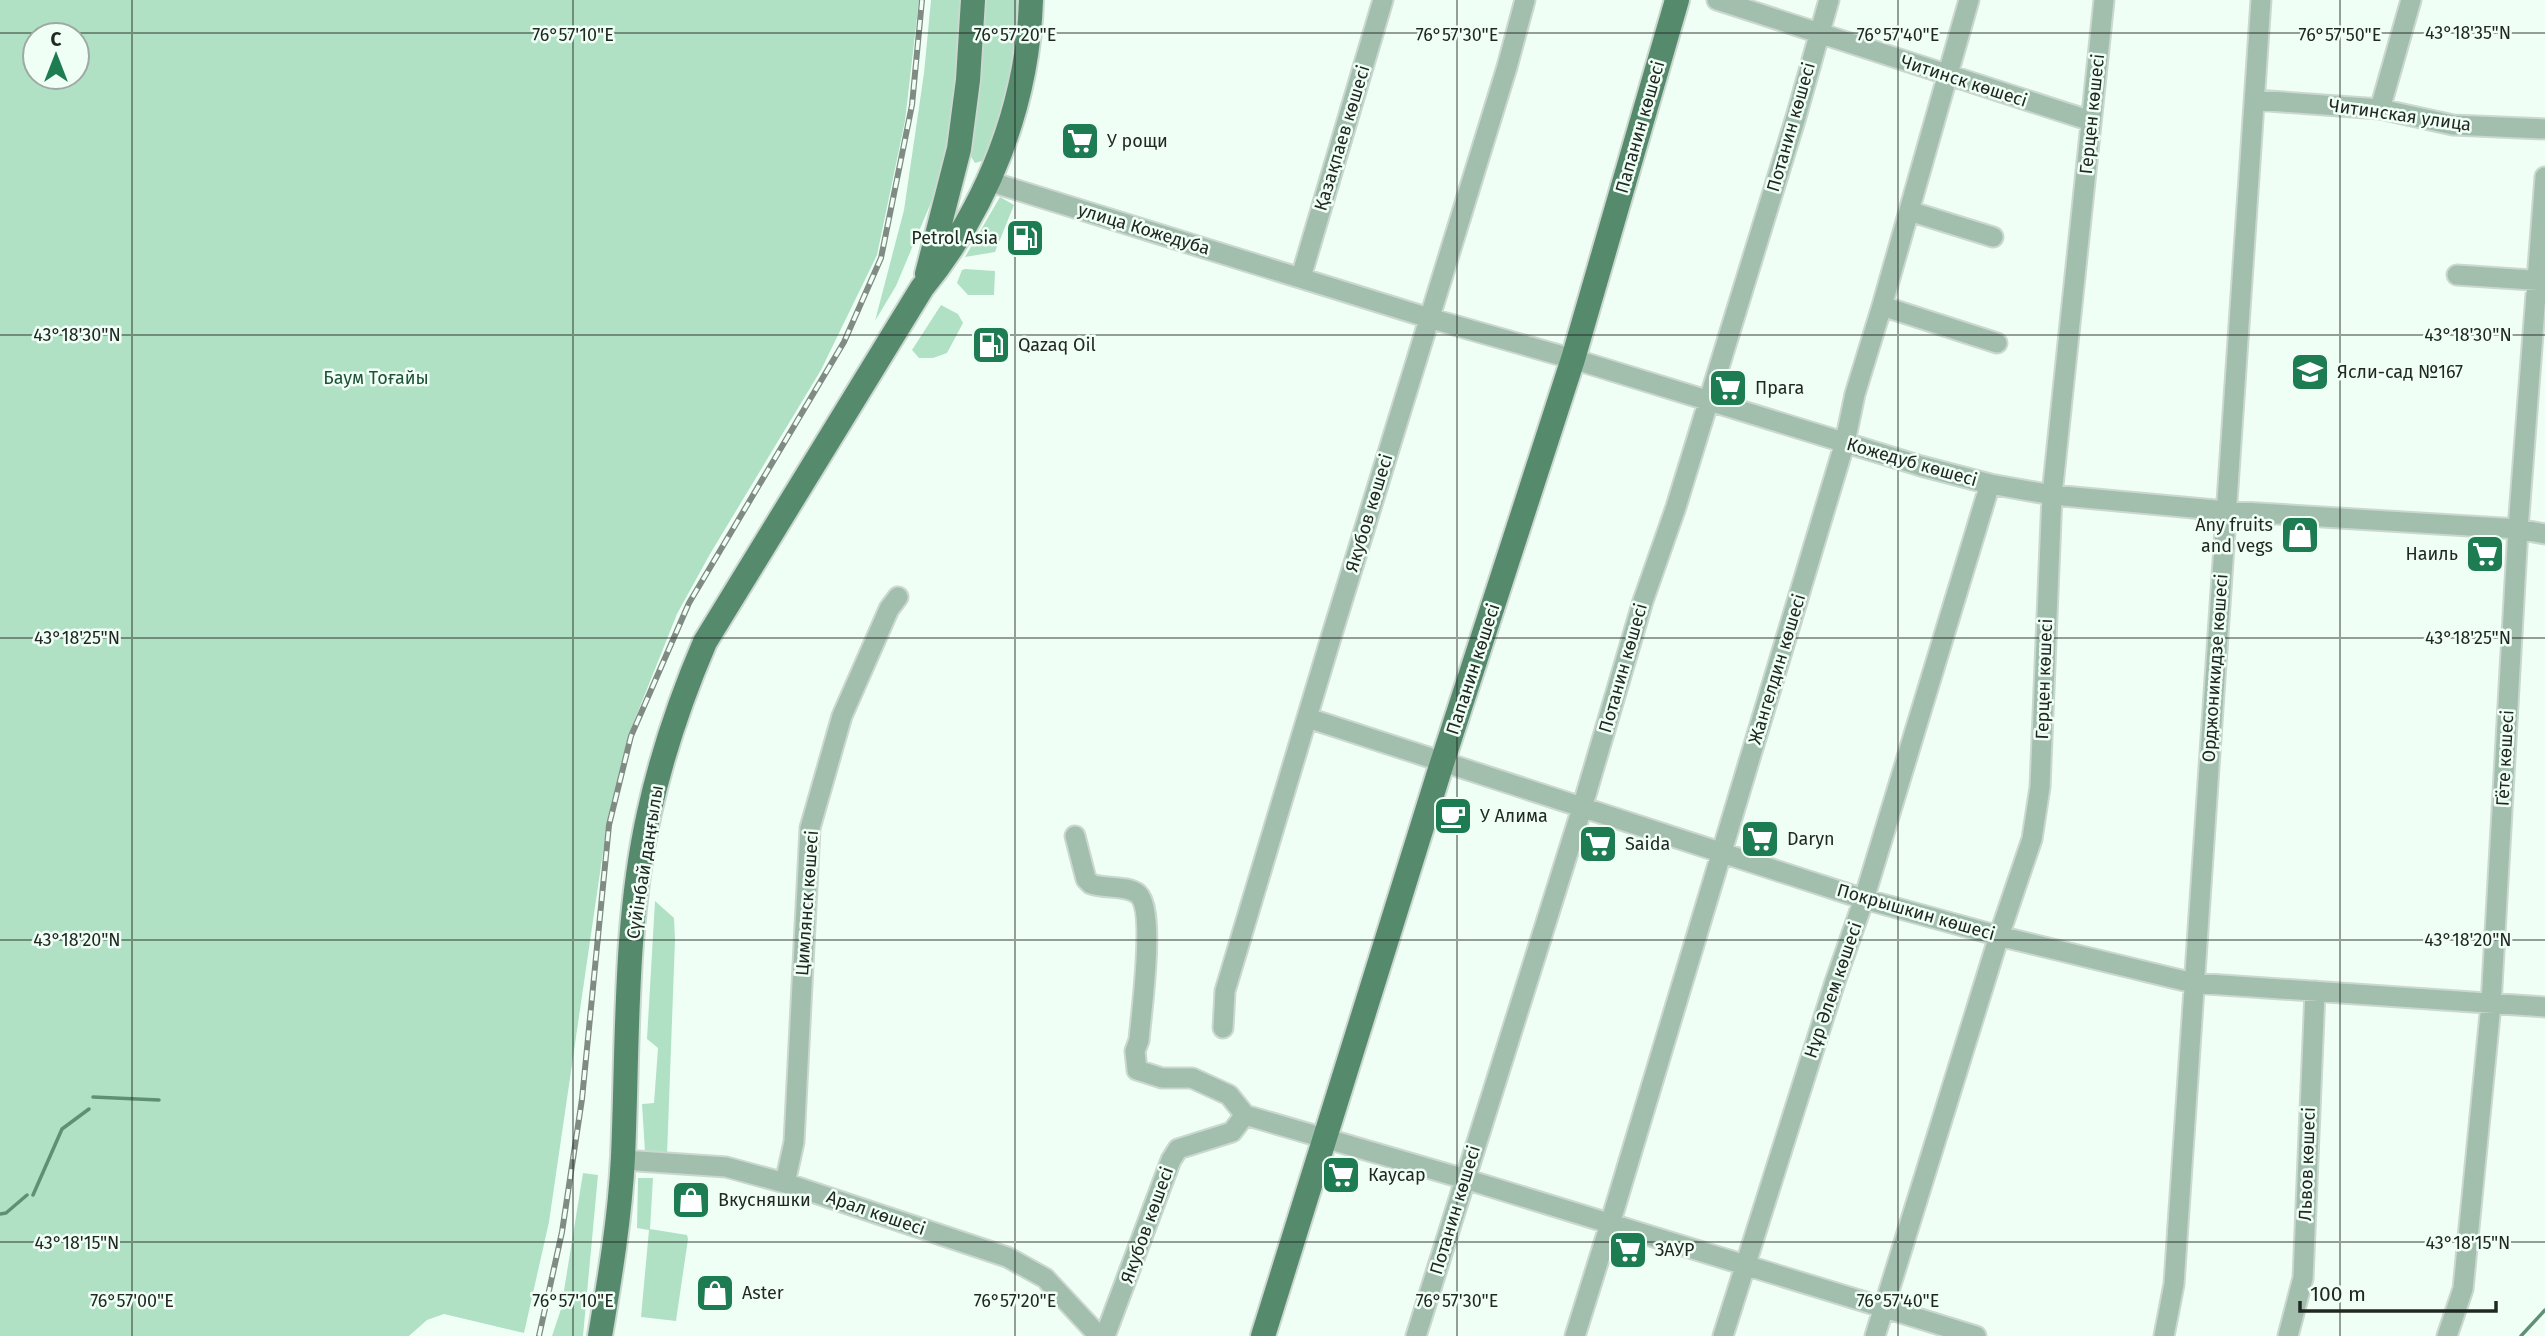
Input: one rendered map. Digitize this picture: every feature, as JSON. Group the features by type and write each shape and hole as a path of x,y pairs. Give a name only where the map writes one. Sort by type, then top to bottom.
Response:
{"main road":[{"name":"Сүйінбай даңғылы","path":"922,288 959,149 968,80 973,0"},
{"name":"Сүйінбай даңғылы","path":"600,1336 613,1261 623,1160 633,919 648,816 665,748 682,697 705,642 922,288 945,260 988,181 1010,130 1023,82 1031,0"},
{"name":"Папанин көшесі","path":"1263,1336 1442,763 1573,359 1677,0"}],"street":[{"name":"Қазақпаев көшесі","path":"1301,277 1383,0"},
{"name":"Якубов көшесі","path":"1223,1028 1225,991 1507,67 1525,0"},
{"name":"Читинск көшесі","path":"1717,0 2091,121"},
{"name":"Потанин көшесі","path":"1416,1336 1582,808 1643,601 1676,507 1792,130 1829,0"},
{"name":"Жангелдин көшесі","path":"1575,1336 1723,852 1844,442 1855,394 1969,0"},
{"name":"Герцен көшесі","path":"1875,1336 1999,936 2032,839 2040,787 2052,495 2104,0"},
{"name":"Орджоникидзе көшесі","path":"2164,1336 2174,1284 2261,0"},
{"path":"2380,109 2411,0"},
{"name":"Читинская улица","path":"2255,100 2380,109 2453,125 2545,129"},
{"name":"Гёте көшесі","path":"2447,1336 2463,1289 2491,1004 2518,529 2541,281 2545,177"},
{"name":"улица Кожедуба","path":"988,181 1301,277"},
{"path":"1909,211 1993,237"},
{"path":"2458,275 2541,281"},
{"name":"Кожедуб көшесі","path":"1301,277 1429,318 1990,484 2052,495 2226,511 2518,529 2545,534"},
{"path":"1882,306 1997,343"},
{"name":"Нұр Әлем көшесі","path":"1723,1336 1835,982 1864,899 1990,484"},
{"name":"Цимлянск көшесі","path":"785,1182 794,1142 810,828 842,716 889,609 898,597"},
{"name":"Покрышкин көшесі","path":"1308,718 1864,899 1999,936 2193,983 2545,1007"},
{"path":"1075,836 1086,879 1091,884 1131,891 1140,895 1144,904 1148,943 1139,1040 1135,1051 1137,1070 1162,1078 1192,1078 1229,1095 1245,1115 1465,1179 1976,1336"},
{"name":"Львов көшесі","path":"2288,1336 2303,1278 2315,991"},
{"name":"Якубов көшесі","path":"1105,1336 1171,1160 1178,1149 1232,1132 1245,1115"},
{"name":"Арал көшесі","path":"623,1160 726,1167 785,1182 1007,1257 1045,1278 1099,1336"}],"green space":[{"name":"Баум Тоғайы","path":"0,0 919,0 905,121 877,255 821,370 677,614 629,734 608,818 549,1222 524,1333 444,1314 427,1320 409,1336 0,1336"},
{"path":"931,0 960,0 951,138 935,193 896,286 875,321 904,210 924,73"},
{"path":"984,0 1022,0 1013,62 999,126 982,161 975,163 970,155"},
{"path":"1000,197 1014,205 995,252 965,257"},
{"path":"962,270 995,271 994,295 968,295 957,283"},
{"path":"941,305 958,314 963,323 947,353 933,358 919,358 912,350"},
{"path":"655,901 674,918 667,1156 645,1152 642,1104 654,1103 658,1048 647,1039"},
{"path":"583,1173 598,1175 583,1336 552,1336 561,1309"},
{"path":"638,1178 653,1178 650,1229 687,1235 676,1321 641,1317 649,1230 637,1228"}],"waterway":[{"path":"93,1097 159,1100"},
{"path":"33,1195 62,1129 89,1109"},
{"path":"0,1214 6,1213 27,1195"},
{"path":"2521,1336 2545,1310"}],"railway":[{"path":"539,1336 562,1232 582,1099 609,825 631,736 689,603 844,342 881,258 912,105 922,0"}],"place":[{"name":"У рощи","path":"1080,141"},
{"name":"Petrol Asia","path":"1025,238"},
{"name":"Qazaq Oil","path":"991,345"},
{"name":"Ясли-сад №167","path":"2310,372"},
{"name":"Прага","path":"1728,388"},
{"name":"Any fruits and vegs","path":"2300,535"},
{"name":"Наиль","path":"2485,554"},
{"name":"У Алима","path":"1453,816"},
{"name":"Daryn","path":"1760,839"},
{"name":"Saida","path":"1598,844"},
{"name":"Каусар","path":"1341,1175"},
{"name":"Вкусняшки","path":"691,1200"},
{"name":"ЗАУР","path":"1628,1250"},
{"name":"Aster","path":"715,1293"}]}
